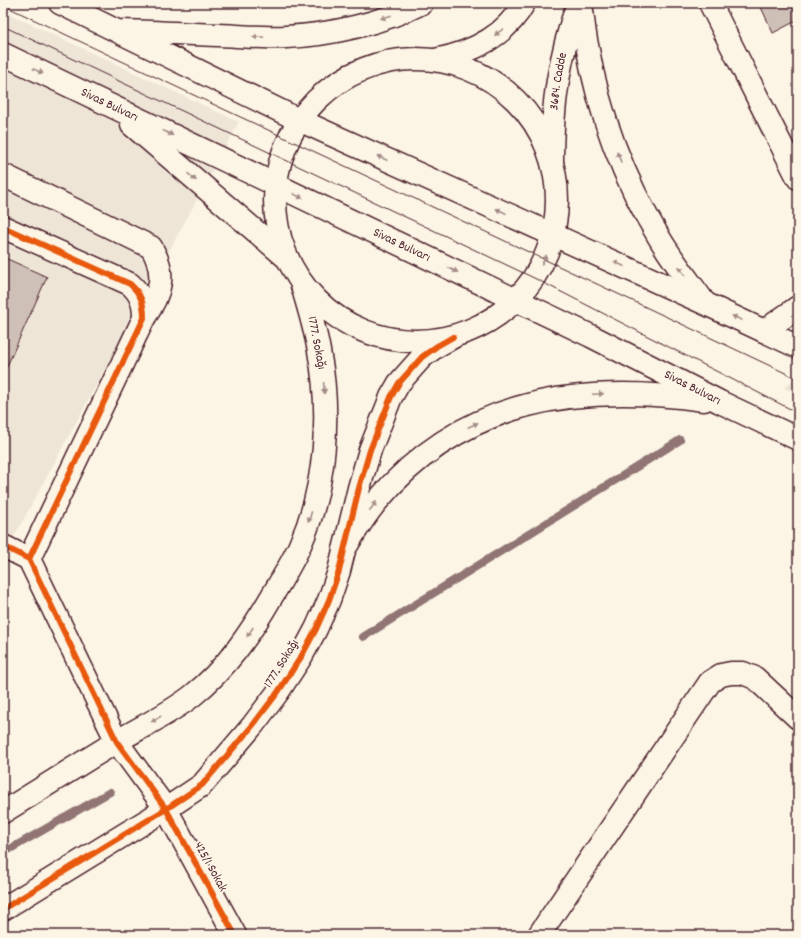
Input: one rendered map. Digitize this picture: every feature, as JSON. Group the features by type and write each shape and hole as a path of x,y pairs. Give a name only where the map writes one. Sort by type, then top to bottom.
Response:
{"main road":[{"path":"60,3 299,120 798,347"},
{"path":"115,30 287,37 315,34 357,26 389,16 422,3"},
{"path":"436,60 453,57 486,42 510,23 524,3"},
{"name":"3684. Cadde","path":"552,161 554,101 568,33 578,3"},
{"path":"581,3 586,44 596,88 609,132 624,169 641,206 661,240 704,303"},
{"path":"710,3 798,178"},
{"name":"Sivas Bulvarı","path":"3,54 591,336 720,402 798,439"},
{"path":"401,59 436,60 474,71 495,83 514,98 530,117 543,138 552,161 556,185 557,210 553,235 547,254 534,278 516,300 497,316 476,328 453,337 429,341 404,341 380,337 363,331 336,316 317,301 301,282 288,260 280,236 276,211 276,185 281,159 288,140 299,120 315,101 328,89 354,72 377,64 401,59"},
{"path":"110,105 288,260"},
{"path":"3,175 151,247 157,257 161,278 160,288 156,299 144,318 29,559 3,546"},
{"path":"3,227 130,284 142,299 144,318"},
{"name":"1777. Sokağı","path":"3,812 117,742 166,714 191,696 214,676 236,653 250,633 288,568 300,545 317,495 325,423 324,388 319,352 301,282"},
{"path":"764,331 798,307"},
{"name":"1777. Sokağı","path":"3,909 166,809 202,785 254,725 278,692 316,629 329,600 339,571 361,480 370,450 391,397 399,383 422,357 453,337"},
{"path":"344,550 359,524 377,500 398,478 420,458 442,442 491,416 537,402 596,394 676,396 720,402"},
{"name":"425/1 Sokak","path":"29,559 117,742 166,809 236,935"},
{"path":"540,935 710,682 721,675 743,673 755,678 798,718"}],"shaded area":[{"path":"3,11 239,122 7,550 3,548"},
{"path":"798,376 798,394 784,388"}],"building":[{"path":"759,3 798,3 798,20 773,33"},
{"path":"3,257 47,277 3,375"}],"waterway":[{"path":"363,637 680,440"},
{"path":"3,853 110,792"}],"tram line":[{"path":"3,5 798,379"},
{"path":"3,26 534,278 798,413"}],"cycle path":[{"path":"3,227 130,284 139,295 144,313 144,318 29,559"},
{"path":"3,909 166,809 202,785 253,725 278,692 301,657 329,600 339,571 359,488 370,450 391,397 399,383 422,357 453,337"},
{"path":"3,546 29,559 117,742 166,809 235,935"}]}
